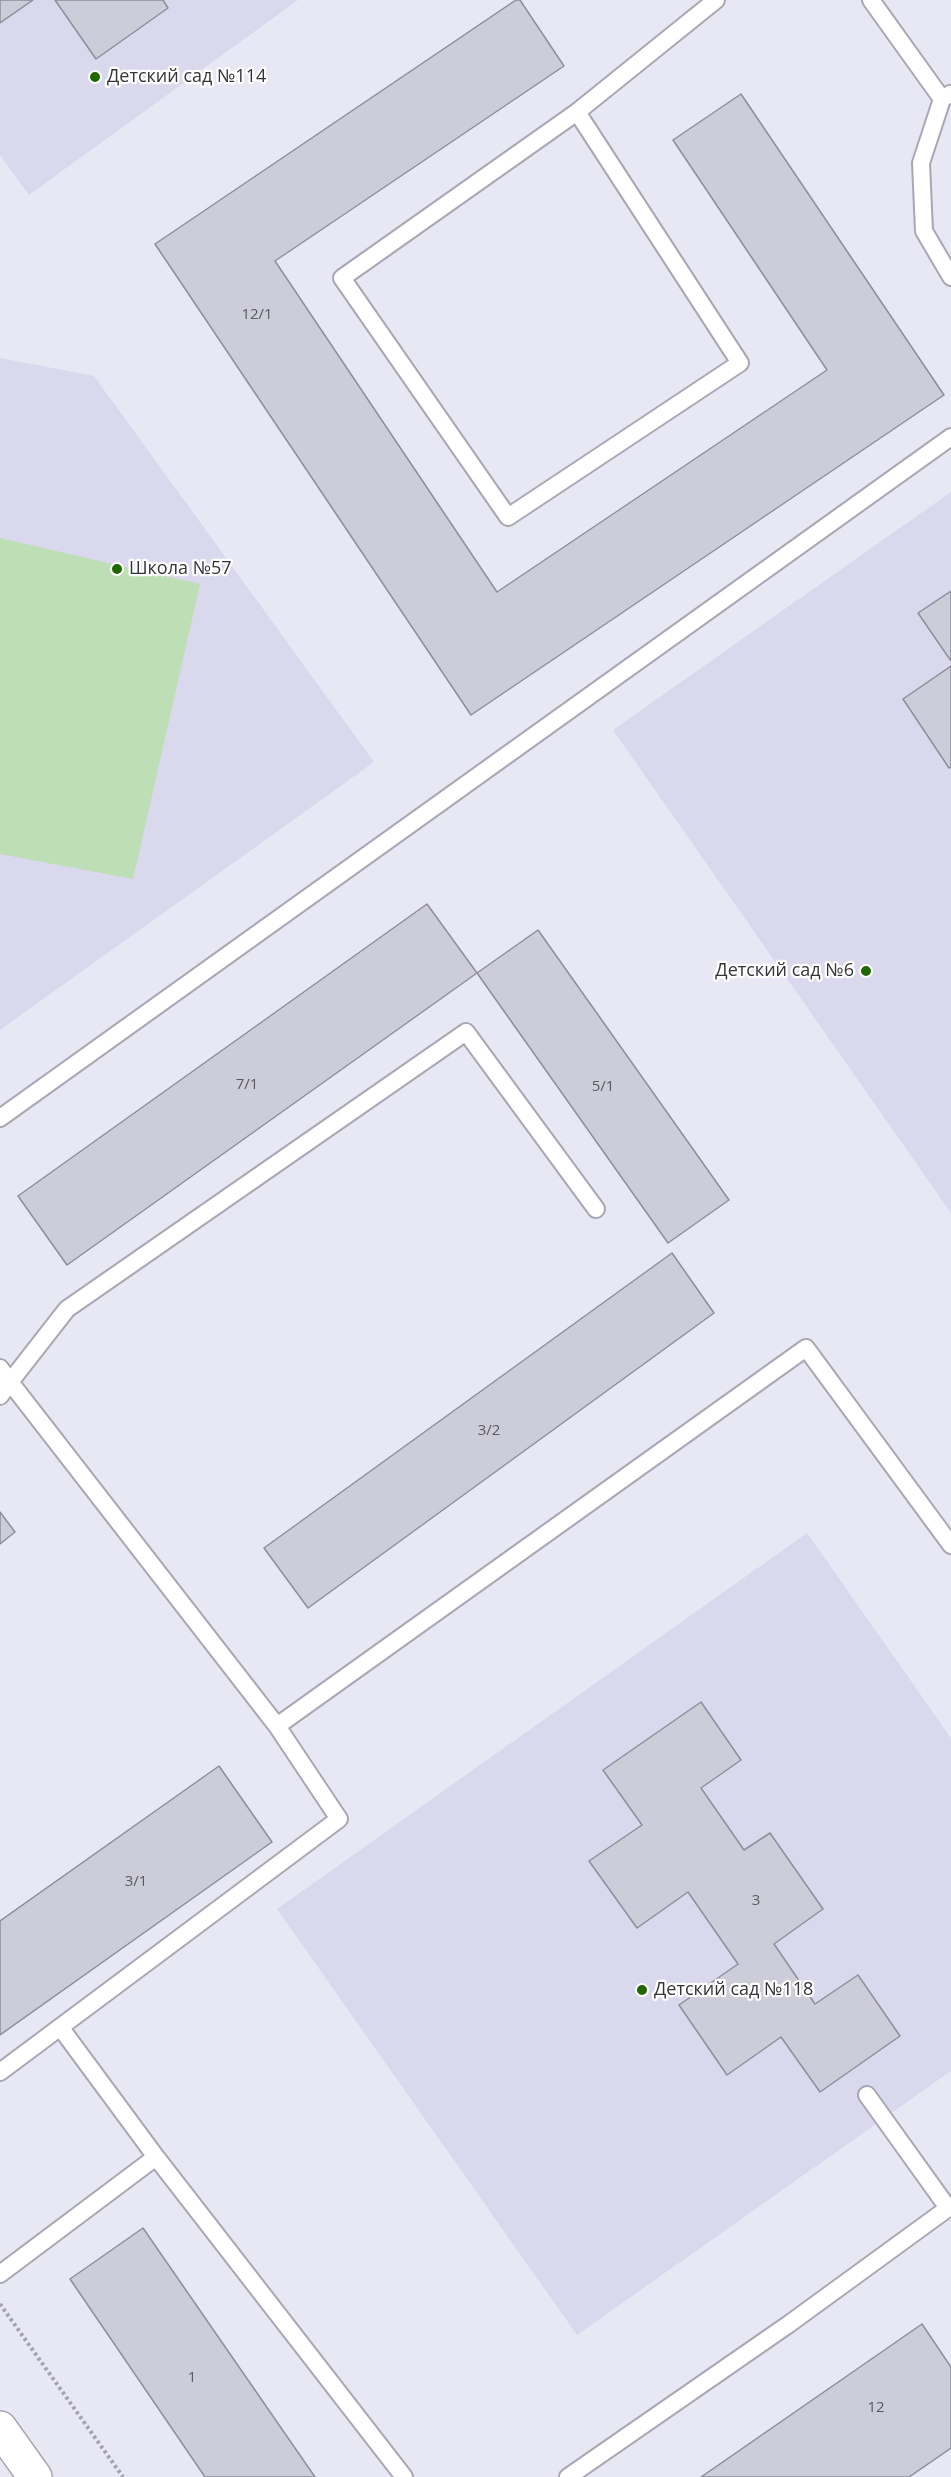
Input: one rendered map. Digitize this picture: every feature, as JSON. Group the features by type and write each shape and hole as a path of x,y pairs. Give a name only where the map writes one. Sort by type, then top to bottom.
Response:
{"street":[{"path":"0,2428 35,2477"}],"lane":[{"path":"577,112 740,363 507,517 342,278 577,112 716,0"},
{"path":"870,0 947,96 921,163 924,231 951,278"},
{"path":"0,1118 951,437"},
{"path":"0,1396 5,1375 67,1309 466,1032 596,1209"},
{"path":"277,1726 806,1348 951,1545"},
{"path":"0,2072 339,1819 277,1726 5,1375"},
{"path":"60,2027 156,2157 404,2477"},
{"path":"568,2477 789,2324 950,2207 867,2095"},
{"path":"0,2274 156,2157"}],"path":[{"path":"0,2304 123,2477"}],"shaded area":[{"name":"Детский сад №114","path":"0,0 298,0 29,195 0,155"},
{"name":"Школа №57","path":"0,358 94,376 374,762 0,1030"},
{"name":"Детский сад №6","path":"951,492 951,1213 613,730"},
{"name":"Детский сад №118","path":"807,1533 951,1738 951,2071 577,2335 277,1909"}],"green space":[{"path":"0,538 200,584 133,879 0,854"}],"building":[{"path":"0,0 33,0 0,23"},
{"path":"55,0 163,0 168,8 96,59"},
{"path":"516,0 520,0 564,66 275,261 497,592 827,370 673,140 741,94 944,395 471,715 155,244"},
{"path":"951,591 951,661 918,613"},
{"path":"951,666 951,767 949,768 903,699"},
{"path":"427,904 477,973 67,1265 18,1196"},
{"path":"538,930 729,1200 668,1243 477,973"},
{"path":"672,1253 714,1313 308,1608 264,1548"},
{"path":"0,1512 15,1532 0,1544"},
{"path":"701,1702 741,1760 701,1788 744,1850 770,1833 823,1909 774,1944 815,2004 858,1975 900,2036 820,2092 781,2037 727,2075 679,2005 738,1964 688,1892 637,1928 589,1861 642,1825 603,1770"},
{"path":"219,1766 272,1842 0,2035 0,1921"},
{"path":"143,2228 315,2477 205,2477 70,2279"},
{"path":"922,2324 951,2367 951,2448 909,2477 701,2477"}],"place":[{"name":"Детский сад №114","path":"95,77"},
{"name":"Школа №57","path":"117,569"},
{"name":"Детский сад №6","path":"866,971"},
{"name":"Детский сад №118","path":"642,1990"}]}
